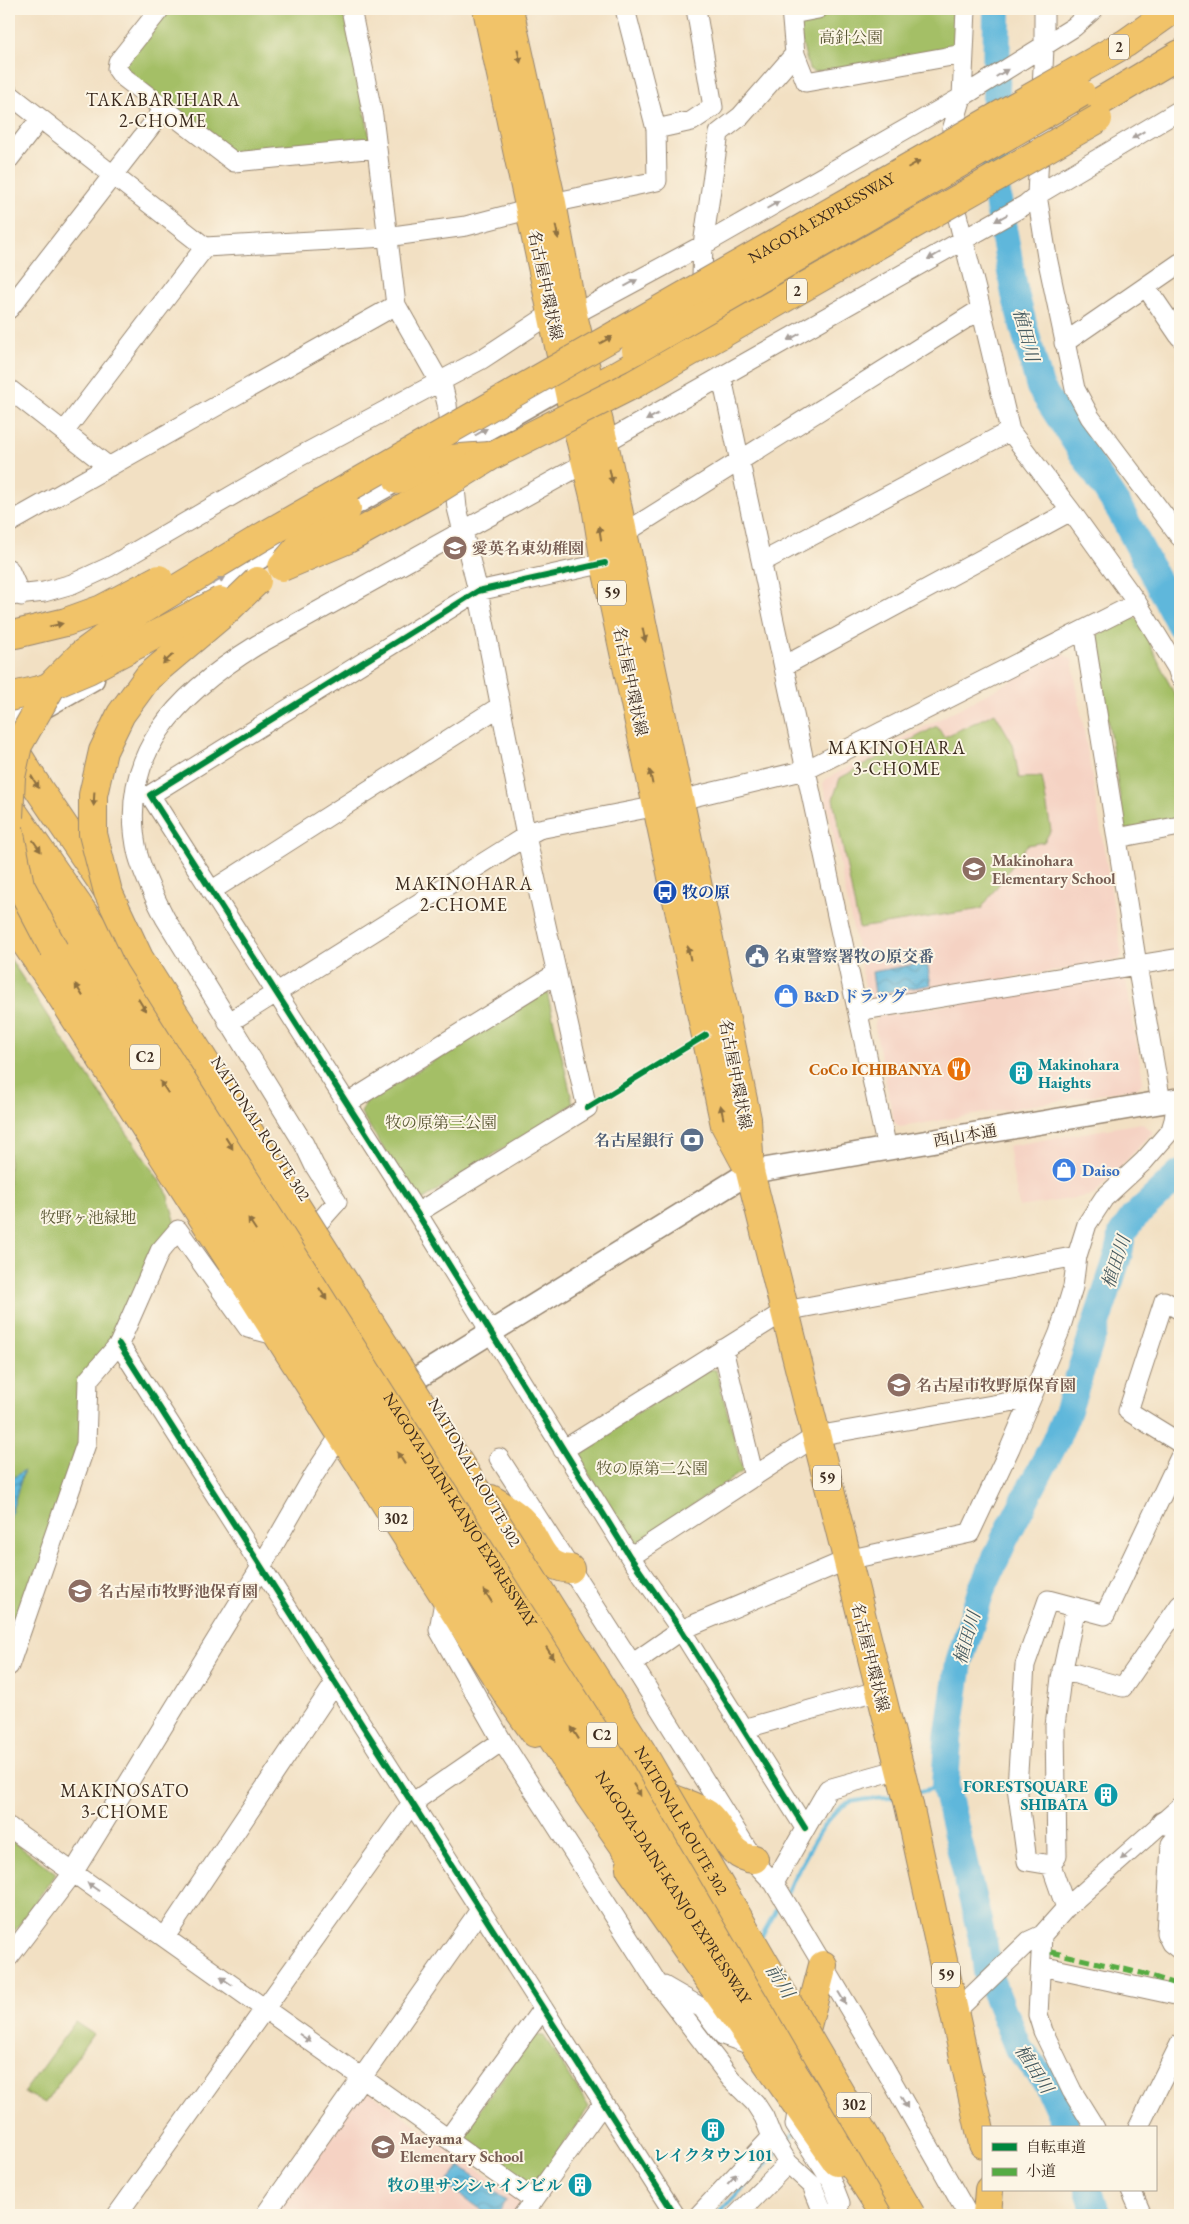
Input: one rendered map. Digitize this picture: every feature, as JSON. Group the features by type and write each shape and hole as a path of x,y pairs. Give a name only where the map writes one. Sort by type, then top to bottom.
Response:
{"main road":[{"name":"名古屋中環状線","path":"487,9 541,206"},
{"name":"名古屋中環状線","path":"509,9 541,206 562,314 595,453 623,534 669,803"},
{"name":"NAGOYA EXPRESSWAY","path":"257,581 282,567 326,536 429,477 491,456 634,384 1085,99 1126,43 1174,10"},
{"path":"579,387 638,356 1085,99 1180,54"},
{"name":"NAGOYA EXPRESSWAY","path":"473,417 1085,99 1180,70"},
{"path":"9,634 66,622 102,609 404,443 473,417"},
{"path":"9,817 11,777 18,745 54,682 82,654 140,611 262,537 473,417"},
{"name":"名古屋中環状線","path":"595,453 605,563 669,803 747,1119 750,1172 904,1786 962,2006 982,2137"},
{"path":"9,699 43,689 88,670 257,581"},
{"path":"257,581 225,612 148,677 122,714 103,751 93,795 93,834 108,892 139,958 642,1752 911,2215"},
{"name":"NATIONAL ROUTE 302","path":"9,741 40,791 135,931 420,1376 578,1649 921,2215"},
{"name":"NAGOYA-DAINI-KANJO EXPRESSWAY","path":"9,806 98,934 288,1259 608,1785 885,2215"},
{"path":"9,829 20,885 54,950 242,1252 584,1788 732,2001 885,2215"},
{"name":"NAGOYA-DAINI-KANJO EXPRESSWAY","path":"9,852 288,1259 834,2104 911,2215"},
{"name":"302","path":"9,919 56,988 509,1697 754,2046 834,2172 873,2215"},
{"path":"491,1498 521,1519 548,1561 556,1568 570,1569"},
{"path":"667,1796 706,1813 715,1821 736,1854 754,1859"},
{"path":"807,2026 823,1966"},
{"path":"987,2215 989,2192"}],"street":[{"path":"160,9 118,62 117,70 122,76 234,162 376,148"},
{"path":"351,9 373,116 386,237 396,306 440,381 447,404 457,508 478,591 499,707 526,836 587,1108 417,1213"},
{"path":"9,94 206,247 386,237 466,226 541,206 657,181 656,129 625,9"},
{"path":"656,129 692,122 713,106 696,9"},
{"path":"818,9 791,12 795,54 806,82 963,54"},
{"path":"952,130 969,93 963,54 966,9"},
{"path":"1044,9 1044,46 1031,200 1075,389 1080,400 1101,431 1180,537"},
{"path":"9,569 15,596 44,592 72,584 109,567 293,460 562,314 703,245 969,93 1074,27 1094,9"},
{"path":"694,307 702,276 703,245 719,133 741,116 795,54"},
{"path":"9,309 165,108"},
{"path":"320,1221 337,1202 314,1165 304,1144 165,918 138,855 134,817 142,793 148,747 157,735 191,693 224,666 274,636 464,531 722,378 1031,200 1180,110"},
{"path":"9,159 40,118"},
{"path":"957,215 970,235 981,309 1010,431 1071,511 1137,603 1177,668 1180,677"},
{"path":"64,432 206,247"},
{"path":"1064,343 1180,263"},
{"path":"1146,287 1180,337"},
{"path":"9,523 396,306"},
{"path":"623,534 981,309"},
{"path":"722,378 887,1149"},
{"path":"9,727 452,460 579,387"},
{"path":"9,389 109,467"},
{"path":"762,562 1010,431"},
{"path":"9,699 452,460"},
{"path":"784,666 1071,511"},
{"path":"142,793 478,591 605,563"},
{"path":"228,1022 539,829 669,803 806,770 1137,603"},
{"path":"632,1664 681,1630 847,1560 970,1533 1028,1405 1065,1314 1073,1287 1077,1256 1087,1224 1104,1198 1144,1161 1171,1130 1174,1120 1173,1100 1137,965 1084,631"},
{"path":"211,891 499,707"},
{"path":"142,793 211,891 417,1213 630,1557 681,1630 805,1828"},
{"path":"1117,838 1180,826"},
{"path":"858,1011 1180,958"},
{"path":"346,1104 557,973"},
{"name":"西山本通","path":"750,1172 1173,1100"},
{"path":"420,1376 750,1172"},
{"path":"9,1666 86,1444 88,1380 120,1344 160,1251 178,1230 248,1328 279,1336"},
{"path":"563,1450 785,1311 1077,1256"},
{"path":"1180,1310 1164,1301 1128,1412 1180,1443"},
{"path":"120,1344 675,2215"},
{"path":"723,1349 754,1477"},
{"path":"630,1557 816,1436 1015,1401 1028,1405"},
{"path":"9,1957 73,1873 261,1567 314,1475 341,1434"},
{"path":"1051,1865 1028,1860 1017,1786 1025,1665 1048,1600 1105,1615 1180,1457"},
{"path":"499,1458 632,1664 754,1859 774,1883 880,2060 964,2208 986,2192"},
{"path":"445,1596 439,1630 502,1742 656,1981 731,2079 755,2103 764,2117 780,2151 812,2185 824,2215"},
{"path":"1062,1670 1123,1687 1180,1606"},
{"path":"1051,1865 1057,1856 1055,1726 1062,1670 1076,1607"},
{"path":"164,1937 335,1683"},
{"path":"743,1729 880,1690"},
{"path":"117,2215 412,1804 502,1742"},
{"path":"774,1883 828,1789 904,1786"},
{"path":"1180,1807 1171,1844 1166,1933 1172,1943 1180,1950"},
{"path":"9,1827 534,2200"},
{"path":"962,2006 1066,1908 1174,1828"},
{"path":"1051,1865 1066,1908"},
{"path":"266,2215 480,1910"},
{"path":"1036,1938 1042,1966 1038,2015 1043,2032 1072,2091 1095,2126"},
{"path":"1042,1966 1180,1996"},
{"path":"656,1981 702,2008 723,2035 754,2046"},
{"path":"448,2139 543,2008"},
{"path":"1139,2126 1180,2044"},
{"path":"523,2215 603,2103"},
{"path":"699,2215 780,2151"},
{"path":"737,2215 780,2151"},
{"path":"834,2172 840,2203 835,2215"},
{"path":"1132,2192 1142,2215"}],"shaded area":[{"name":"Makinohara Elementary School","path":"1062,654 1072,659 1122,955 1119,960 874,1001 867,996 823,784 826,779"},
{"path":"1121,975 1126,980 1143,1081 1138,1088 900,1127 894,1122 874,1023 878,1017"},
{"name":"Daiso","path":"1141,1123 1153,1132 1094,1195 1019,1207 1008,1146"},
{"name":"Maeyama Elementary School","path":"370,2092 518,2198 519,2209 514,2215 273,2215 359,2095"}],"green space":[{"path":"167,9 344,9 370,138 364,142 235,155 126,71 125,63"},
{"name":"高針公園","path":"849,9 957,9 959,41 953,48 814,72 809,69 798,28 805,18"},
{"path":"1132,617 1138,619 1180,706 1180,820 1125,830 1095,636"},
{"path":"995,713 1013,744 1019,778 1042,777 1051,830 1044,842 1027,845 981,909 859,928 833,799 840,778 937,726 944,737"},
{"name":"牧野ヶ池緑地","path":"9,957 166,1190 178,1230 119,1344 88,1380 86,1444 9,1667"},
{"name":"牧の原第三公園","path":"547,992 573,1104 422,1200 414,1197 361,1113 366,1102"},
{"name":"牧の原第二公園","path":"709,1369 716,1370 743,1471 632,1546 575,1451"},
{"path":"9,1839 56,1873 9,1939"},
{"path":"75,2022 93,2034 45,2103 24,2092"},
{"path":"533,2035 544,2036 589,2107 531,2191 464,2142 463,2133"}],"water":[{"path":"927,962 931,985 875,994 872,972"},
{"path":"24,1470 9,1521 9,1481"},
{"path":"460,2166 507,2200 497,2215 488,2215 446,2185"}],"waterway":[{"name":"植田川","path":"997,9 995,184 1015,294 1040,387 1120,510 1180,625"},
{"name":"植田川","path":"1066,2126 1047,2083 1018,2048 987,1972 984,1946 945,1785 948,1739 959,1663 981,1591 1005,1538 1055,1442 1068,1410 1119,1253 1122,1234 1133,1218 1180,1174"},
{"name":"前川","path":"915,1793 945,1785"},
{"name":"前川","path":"786,1894 812,1844 839,1809 853,1801 898,1797"},
{"name":"前川","path":"761,1938 780,1903"},
{"name":"前川","path":"783,2145 795,2133"},
{"name":"前川","path":"717,2215 776,2153"},
{"name":"植田川","path":"1090,2192 1097,2215"}],"marked path":[{"path":"1051,1952 1141,1973 1180,1985"}],"cycle path":[{"path":"605,563 478,591 150,795 417,1213 630,1557 681,1630 805,1828"},
{"path":"587,1108 706,1035"},
{"path":"119,1344 675,2215"}],"place":[{"name":"愛英名東幼稚園","path":"455,548"},
{"name":"Makinohara Elementary School","path":"974,869"},
{"name":"牧の原","path":"665,892"},
{"name":"名東警察署牧の原交番","path":"757,956"},
{"name":"B&D ドラッグ","path":"786,996"},
{"name":"CoCo ICHIBANYA","path":"959,1069"},
{"name":"Makinohara Haights","path":"1021,1073"},
{"name":"名古屋銀行","path":"692,1140"},
{"name":"Daiso","path":"1064,1170"},
{"name":"名古屋市牧野原保育園","path":"899,1385"},
{"name":"名古屋市牧野池保育園","path":"80,1591"},
{"name":"FORESTSQUARE SHIBATA","path":"1106,1795"},
{"name":"レイクタウン101","path":"713,2130"},
{"name":"Maeyama Elementary School","path":"383,2147"},
{"name":"牧の里サンシャインビル","path":"580,2185"}],"district":[{"name":"TAKABARIHARA 2-CHOME","path":"163,110"},
{"name":"MAKINOHARA 3-CHOME","path":"897,758"},
{"name":"MAKINOHARA 2-CHOME","path":"464,894"},
{"name":"MAKINOSATO 3-CHOME","path":"125,1801"}]}
